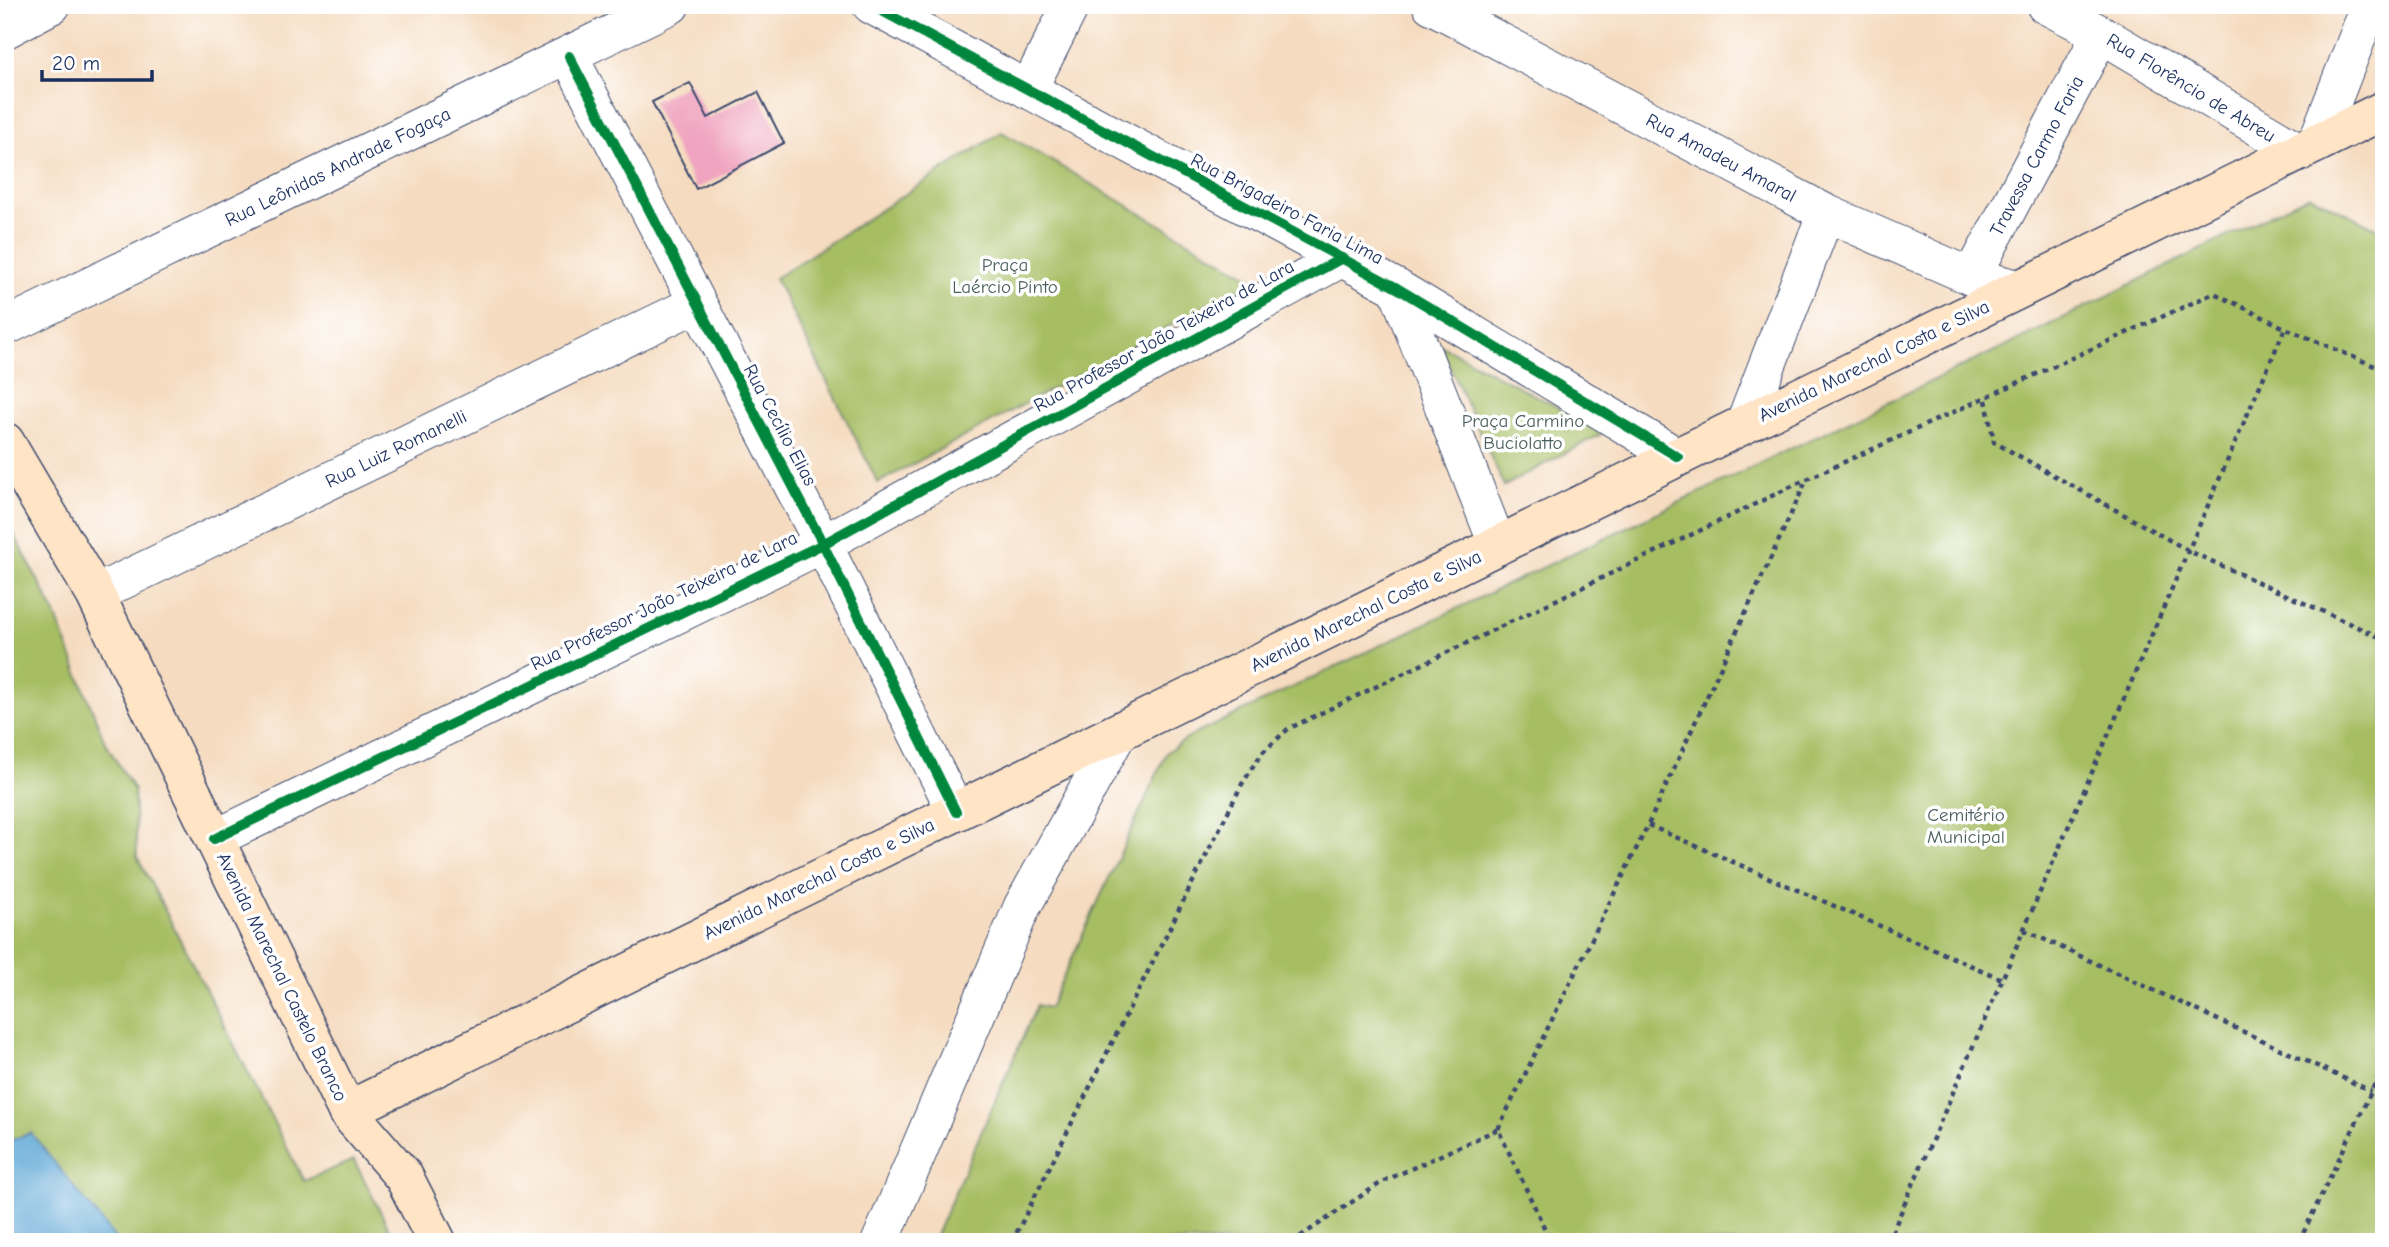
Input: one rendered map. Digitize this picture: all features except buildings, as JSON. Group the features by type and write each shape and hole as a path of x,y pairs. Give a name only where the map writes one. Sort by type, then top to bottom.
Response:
{"main road":[{"name":"Avenida Marechal Costa e Silva","path":"347,1111 2384,110"},
{"name":"Avenida Marechal Castelo Branco","path":"5,442 95,594 347,1111 404,1177 437,1242"}],"street":[{"path":"17,19 52,5"},
{"name":"Rua Leônidas Andrade Fogaça","path":"5,327 671,5"},
{"name":"Rua Brigadeiro Faria Lima","path":"871,5 1397,288 1678,457"},
{"path":"1028,90 1071,5"},
{"name":"Rua Amadeu Amaral","path":"1431,5 1826,213 1972,277 2020,289"},
{"name":"Rua Florêncio de Abreu","path":"2045,5 2308,148"},
{"path":"2308,148 2370,5"},
{"name":"Travessa Carmo Faria","path":"1972,277 2101,34"},
{"name":"Rua Cecílio Elias","path":"569,56 823,544 956,812"},
{"path":"1744,425 1826,213"},
{"name":"Rua Professor João Teixeira de Lara","path":"214,839 823,544 1342,258"},
{"path":"1397,288 1498,546"},
{"name":"Rua Luiz Romanelli","path":"95,594 696,304"},
{"path":"880,1242 1023,907 1119,732"}],"path":[{"path":"1012,1242 1242,784 1262,753 1288,729 1807,479 1986,400 2214,293 2285,328 2384,370"},
{"path":"1888,1242 2285,328"},
{"path":"1986,400 1994,442 2189,551 2384,639"},
{"path":"1292,1242 1382,1182 1498,1129 1648,825 1807,479"},
{"path":"1648,825 2002,979"},
{"path":"2024,930 2371,1091"},
{"path":"2299,1242 2384,1065"},
{"path":"1498,1129 1551,1242"}],"green space":[{"name":"Praça Laércio Pinto","path":"1002,132 1255,280 878,483 775,278"},
{"name":"Cemitério Municipal","path":"2310,195 2384,232 2384,1242 933,1242 1037,1005 1049,1008 1167,752 1193,735 2047,326"},
{"name":"Praça Carmino Buciolatto","path":"1440,345 1605,432 1504,486"},
{"path":"5,517 53,609 105,742 134,790 137,856 304,1181 354,1160 396,1242 5,1242"}],"water":[{"path":"31,1133 118,1242 5,1242 5,1142"}],"cycle path":[{"path":"871,5 1397,288 1678,457"},
{"path":"569,56 823,544 956,812"},
{"path":"214,839 823,544 1342,258"}]}
